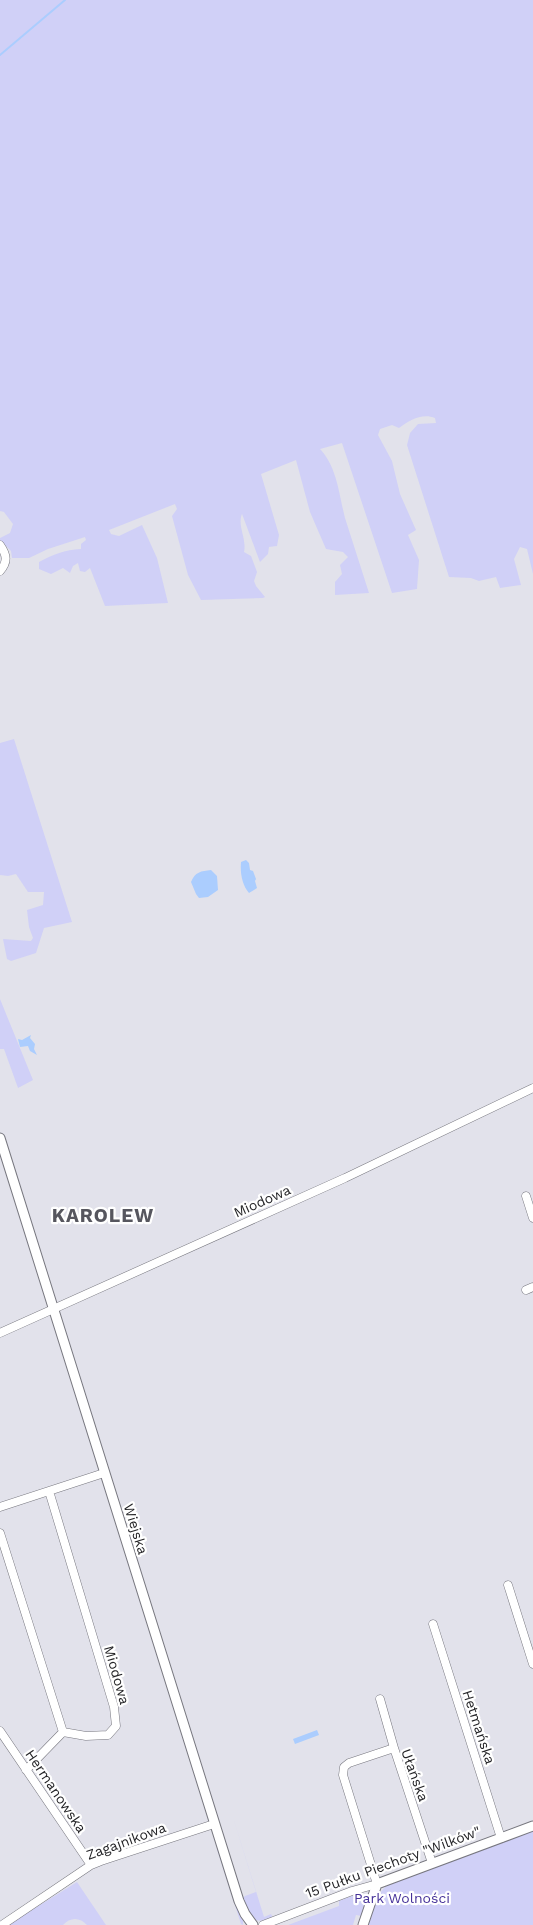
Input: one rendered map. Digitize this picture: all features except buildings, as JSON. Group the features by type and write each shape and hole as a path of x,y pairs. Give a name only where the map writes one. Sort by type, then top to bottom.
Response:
{"street":[{"path":"0,545 5,552 6,560 0,571"},
{"name":"Miodowa","path":"0,1333 345,1178 533,1088"},
{"name":"Wiejska","path":"0,1138 239,1903 253,1925"},
{"path":"526,1196 533,1218"},
{"path":"0,1507 104,1473"},
{"name":"Miodowa","path":"49,1491 114,1707 116,1726 108,1735 86,1736 63,1732"},
{"path":"0,1533 63,1732 26,1770"},
{"path":"508,1585 533,1664"},
{"name":"Hetmańska","path":"433,1624 501,1838"},
{"path":"380,1699 394,1748"},
{"name":"Hermanowska","path":"0,1731 91,1866"},
{"name":"Ułańska","path":"377,1884 343,1775 344,1767 349,1763 394,1748 432,1863"},
{"name":"Zagajnikowa","path":"2,1925 101,1861 214,1824"},
{"name":"15 Pułku Piechoty \"Wilków\"","path":"263,1925 533,1826"},
{"path":"362,1925 377,1884"}],"green space":[{"path":"0,0 533,0 533,574 527,549 520,547 514,559 521,585 500,588 496,577 479,581 471,578 449,577 407,445 410,433 418,424 436,423 435,418 425,416 412,420 399,428 392,425 380,429 378,435 392,461 400,494 416,530 408,535 419,560 417,589 392,593 342,443 320,449 334,472 345,518 369,593 335,595 335,582 342,574 340,565 348,557 343,552 326,549 310,512 296,460 261,474 279,535 277,546 269,547 268,554 260,562 242,514 241,528 245,547 244,552 251,556 257,572 254,581 265,597 263,598 201,600 188,575 172,516 177,509 175,504 109,530 111,534 119,536 142,525 157,558 168,603 105,606 90,568 85,572 80,571 78,563 73,566 70,573 63,568 51,574 39,569 39,562 64,551 81,549 81,544 86,540 85,537 48,549 29,558 12,558 11,551 0,540 0,538 10,533 13,524 4,512 0,511"},
{"path":"14,739 72,922 44,928 36,953 11,961 7,959 3,939 31,941 33,938 29,927 27,910 43,905 44,892 28,892 16,874 0,875 0,743"},
{"path":"0,999 33,1080 18,1088 4,1049 0,1049"},
{"path":"232,1814 264,1917 271,1914 273,1918 256,1920 252,1918 243,1898 256,1892"},
{"name":"Park Wolności","path":"533,1830 533,1925 367,1925 377,1896 389,1883"},
{"path":"217,1849 219,1850 243,1920 243,1925 241,1924"},
{"path":"77,1882 106,1925 87,1925 81,1920 75,1919 69,1920 63,1925 8,1925"},
{"path":"360,1893 365,1895 367,1901 362,1916 356,1915 353,1925 288,1925 339,1906 339,1901"}],"shaded area":[{"path":"246,860 249,863 250,870 253,871 257,888 249,893 243,883 241,870 241,862"},
{"path":"211,870 217,876 218,890 208,897 199,898 191,882 194,876 199,873"},
{"path":"31,1035 30,1038 35,1044 34,1049 37,1055 30,1051 28,1046 20,1047 18,1039 22,1040"},
{"path":"317,1730 319,1735 295,1744 293,1739"}],"waterway":[{"path":"0,55 65,0"}],"district":[{"name":"KAROLEW","path":"103,1215"}]}
